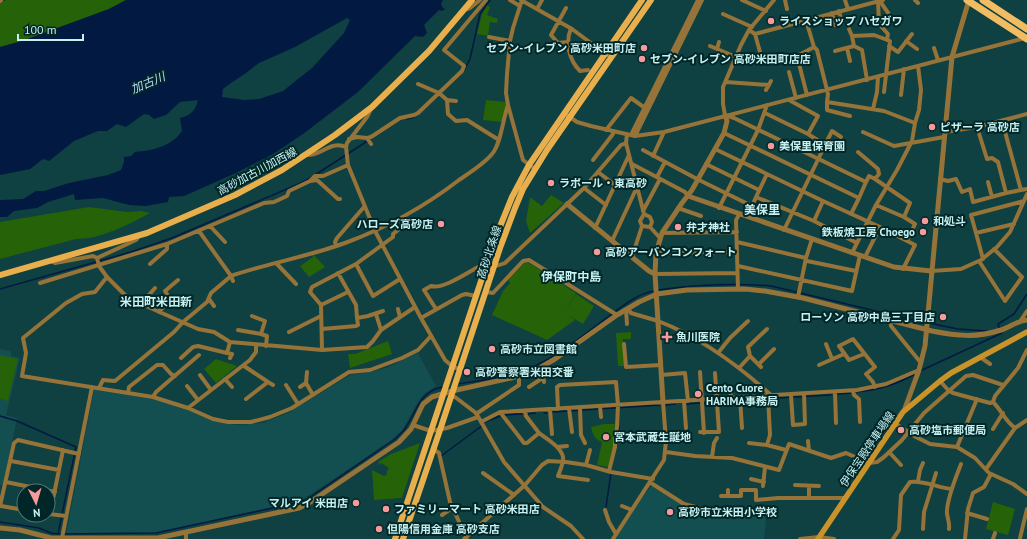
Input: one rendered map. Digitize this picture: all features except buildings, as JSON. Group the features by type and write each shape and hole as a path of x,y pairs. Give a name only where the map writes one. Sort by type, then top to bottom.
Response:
{"highway":[{"path":"967,0 1026,38"},
{"path":"983,0 1027,29"}],"main road":[{"name":"高砂加古川加西線","path":"0,275 139,235 169,224 235,195 307,155 335,136 372,107 429,52 472,0"},
{"name":"高砂北条線","path":"395,539 432,431 443,393 456,368 486,292 515,208 535,169 570,117 642,0"},
{"name":"高砂北条線","path":"402,539 440,430 451,394 456,368 476,296 506,209 529,165 564,112 651,0"},
{"name":"伊保宝殿停車場線","path":"818,538 904,412 940,381 980,357 1027,332"}],"street":[{"path":"464,10 470,8 480,0"},
{"path":"349,139 357,137 369,141 400,118 418,113 440,93 464,68 463,65 445,52 445,48 486,0"},
{"path":"510,0 520,6"},
{"path":"535,169 523,160 506,93 506,74 510,41 521,0 571,28 608,56"},
{"path":"538,9 542,0"},
{"path":"436,310 424,290 431,286 435,288 452,281 478,267 495,266 505,263 584,188 621,145 626,143 654,94 698,0"},
{"path":"671,59 702,0"},
{"path":"742,0 766,11"},
{"path":"613,539 652,481 664,460 666,452 655,274 656,253 661,236 678,208 688,196 724,133 727,121 725,115 723,87 741,45 751,28 774,0"},
{"path":"785,0 787,9"},
{"path":"845,0 848,9"},
{"path":"904,412 922,363 952,56 967,0"},
{"path":"755,34 880,1"},
{"path":"880,1 895,24"},
{"path":"880,1 879,24 888,34 887,40"},
{"path":"566,8 551,35 558,43 567,42"},
{"path":"839,12 842,22"},
{"path":"832,13 835,25"},
{"path":"723,14 751,28 755,34 763,63"},
{"path":"806,20 827,90 826,110 850,116"},
{"path":"571,28 567,42 570,56 577,68 583,71 588,70"},
{"path":"849,29 854,46"},
{"path":"889,46 898,52 912,34"},
{"path":"852,36 874,35 890,41 884,92"},
{"path":"489,37 510,41"},
{"path":"564,112 577,122 631,135 664,132 1026,38"},
{"path":"906,41 917,49"},
{"path":"717,49 719,42"},
{"path":"710,46 736,57"},
{"path":"835,50 854,46 862,50 867,80"},
{"path":"786,62 814,47"},
{"path":"846,48 850,61"},
{"path":"934,48 938,60"},
{"path":"797,56 807,95"},
{"path":"852,253 876,205 911,143 912,133 919,110 921,90 918,66"},
{"path":"901,95 904,70"},
{"path":"789,72 796,98"},
{"path":"873,109 877,92 878,77"},
{"path":"726,82 768,85"},
{"path":"418,84 440,93 447,100 456,101"},
{"path":"631,135 654,94"},
{"path":"606,130 631,98 645,108"},
{"path":"447,100 448,114 456,121 467,120 499,140"},
{"path":"789,100 818,116 808,134"},
{"path":"827,102 884,111 915,122"},
{"path":"99,388 103,380 115,381 174,332 183,322 207,302 211,294 231,276 336,246 375,232 428,202 493,154 499,140 508,105"},
{"path":"719,208 758,130 767,105"},
{"path":"372,107 367,117 349,139 346,150 348,165 375,232 400,279 446,360 456,368"},
{"path":"765,113 808,134 825,145"},
{"path":"839,120 840,114"},
{"path":"862,132 894,146 1027,114"},
{"path":"725,115 866,182"},
{"path":"1002,121 1021,190"},
{"path":"977,127 986,159 992,158 998,162 1006,193"},
{"path":"593,160 613,131"},
{"path":"784,230 832,131 841,137"},
{"path":"653,156 664,132"},
{"path":"724,133 859,198"},
{"path":"626,143 644,213 650,217 652,222 650,227"},
{"path":"307,155 318,153 335,144 341,145 346,150"},
{"path":"715,149 915,245 904,269"},
{"path":"643,150 726,194 752,206 767,174"},
{"path":"858,152 878,168 879,174 876,180"},
{"path":"595,228 629,155"},
{"path":"632,257 642,226 640,221 665,162"},
{"path":"632,164 685,192 688,196 719,208 894,267 904,269 931,271 961,269 981,260 1010,232 1027,194"},
{"path":"706,164 759,190"},
{"path":"40,283 168,244 264,203 274,202 287,196 289,191 348,165"},
{"path":"598,172 615,185"},
{"path":"310,181 315,176 323,176"},
{"path":"851,214 869,176 910,203 904,217"},
{"path":"940,179 948,181 956,179 962,192 970,190 973,202 1027,189"},
{"path":"316,180 338,199 340,199"},
{"path":"988,182 992,197"},
{"path":"612,241 637,187"},
{"path":"584,188 606,205"},
{"path":"756,197 814,221 857,243"},
{"path":"994,249 1022,277 1005,301 981,260 971,215 1024,201"},
{"path":"814,221 824,202"},
{"path":"567,204 649,271 655,274 737,273"},
{"path":"876,205 904,217 915,224 907,241"},
{"path":"336,246 335,242 337,238 364,207"},
{"path":"678,208 697,212 701,216"},
{"path":"738,289 736,220 739,215"},
{"path":"322,350 322,305 310,292 312,287 356,264 392,237 393,234 403,226 399,219"},
{"path":"976,233 1014,224"},
{"path":"210,226 225,242"},
{"path":"642,226 650,227 661,236 737,232"},
{"path":"738,266 852,291 856,271 880,227"},
{"path":"199,231 234,281"},
{"path":"49,261 55,262 93,256 97,258 136,240 139,235"},
{"path":"798,297 812,239"},
{"path":"737,242 856,271"},
{"path":"150,264 166,249 168,244"},
{"path":"656,253 736,252"},
{"path":"97,258 99,266 107,278 128,298 198,329 214,332 230,342 322,350 367,346 373,341 381,330 415,307"},
{"path":"486,292 493,293 524,261 529,260 617,315"},
{"path":"276,262 296,284"},
{"path":"356,264 373,296 400,279"},
{"path":"322,329 358,325 356,305 338,273"},
{"path":"107,278 95,292 82,294 66,303 23,338 26,353 22,376 154,397 188,408 213,419 228,422 252,422 280,414 349,372 370,370 402,358 418,350 431,336"},
{"path":"159,312 170,299 165,291 178,280"},
{"path":"141,304 155,288"},
{"path":"0,528 20,530 51,538 158,538 304,506 399,442 408,433 423,404 432,397 443,393 451,394 519,376 540,368 555,360 617,315 644,299 656,294 687,290 738,289 765,291 798,297 951,335 968,336 987,334 1003,330 1021,320 1027,311"},
{"path":"322,305 348,292"},
{"path":"421,318 462,295 466,294 476,296"},
{"path":"209,299 214,306"},
{"path":"398,309 400,317"},
{"path":"627,309 631,313 658,321 690,336 718,353 739,368 770,396 770,435 767,445"},
{"path":"627,309 627,324"},
{"path":"357,318 383,311"},
{"path":"376,314 381,330"},
{"path":"252,316 265,321 261,334"},
{"path":"289,332 321,316"},
{"path":"890,320 891,326 922,363"},
{"path":"1021,320 1027,320"},
{"path":"718,353 738,326 748,321"},
{"path":"238,330 267,336 266,346"},
{"path":"748,347 766,331"},
{"path":"864,354 849,360 839,346 853,339 875,367 866,374 873,382 875,387"},
{"path":"228,353 230,342"},
{"path":"744,343 748,347 750,356 760,365 773,352"},
{"path":"624,344 626,367 661,365"},
{"path":"826,344 832,359"},
{"path":"188,408 244,366 256,352 256,345"},
{"path":"181,358 188,349 198,346 208,347 232,354 230,358"},
{"path":"993,402 995,396 1003,385 1018,368 1027,350"},
{"path":"819,365 844,354"},
{"path":"154,397 156,392 199,355"},
{"path":"739,368 750,356"},
{"path":"980,357 990,364"},
{"path":"191,362 194,366"},
{"path":"128,393 129,387 157,365 163,365 171,374 175,376"},
{"path":"244,366 273,385"},
{"path":"529,387 544,380 543,373 540,368"},
{"path":"481,422 501,414 550,412 558,409 580,410 600,406 685,402 791,394 835,394 875,387 919,370"},
{"path":"307,372 306,383 313,395"},
{"path":"700,372 699,380 702,400 702,432 719,432 715,373"},
{"path":"662,375 685,373 686,428"},
{"path":"200,375 210,390"},
{"path":"666,452 732,458 779,470 789,444 830,458 846,453 869,463 877,462 889,452 924,413 967,375 973,375 1003,385"},
{"path":"413,425 432,431 440,430 477,416 519,385 519,376"},
{"path":"225,379 232,387"},
{"path":"715,380 720,379"},
{"path":"940,381 949,391 990,403 993,402 1003,413 1008,423 1015,428"},
{"path":"246,399 252,397 268,382"},
{"path":"558,409 557,387 560,385 616,382 618,405 615,447 609,471"},
{"path":"300,387 306,383"},
{"path":"286,385 298,404"},
{"path":"187,386 198,400"},
{"path":"61,538 63,516 79,454 92,387"},
{"path":"730,387 731,398"},
{"path":"853,391 859,399 860,422"},
{"path":"451,394 477,416 504,462 543,507 571,526 583,539"},
{"path":"791,394 793,424 805,424 804,394"},
{"path":"834,421 835,394"},
{"path":"740,398 742,428"},
{"path":"957,447 976,399"},
{"path":"600,406 601,417"},
{"path":"569,410 572,432"},
{"path":"580,410 581,435 585,443"},
{"path":"550,412 552,434"},
{"path":"526,413 539,433 556,447 563,456 563,462 558,476 588,480"},
{"path":"993,429 1003,413"},
{"path":"501,414 524,443 527,443 539,433"},
{"path":"986,468 1015,428 1027,420"},
{"path":"896,424 930,444 957,447 974,458 991,474 1012,484 1027,494"},
{"path":"615,443 622,440 624,436"},
{"path":"712,457 714,443 717,438"},
{"path":"16,509 0,506 14,443 18,440 79,454"},
{"path":"808,441 809,451"},
{"path":"749,443 767,445 786,450"},
{"path":"556,447 567,446"},
{"path":"433,449 439,453 452,508 466,538 525,485 545,462 552,461 586,465 652,481 684,504 711,511"},
{"path":"56,486 63,450"},
{"path":"586,465 590,450"},
{"path":"889,452 902,466"},
{"path":"11,461 59,470"},
{"path":"918,481 923,463"},
{"path":"949,529 951,522 946,511 958,466"},
{"path":"751,479 764,484 765,467"},
{"path":"483,473 514,495"},
{"path":"923,529 925,523 923,507 936,474"},
{"path":"965,539 967,513 973,493 984,487 991,474"},
{"path":"893,539 899,530 901,495 910,482 918,481 932,486 952,489"},
{"path":"6,482 16,484"},
{"path":"795,485 819,486"},
{"path":"809,486 809,498"},
{"path":"728,490 728,496"},
{"path":"721,496 741,496 741,490 756,490 756,500 777,496 846,498"},
{"path":"622,506 632,510"},
{"path":"442,515 452,508"},
{"path":"1020,538 1024,533 1027,509"},
{"path":"605,510 609,522 616,534"},
{"path":"967,513 987,519"},
{"path":"56,515 63,516"},
{"path":"186,532 186,539"},
{"path":"993,539 995,533"},
{"path":"800,539 834,539"}],"shaded area":[{"path":"0,349 11,351 11,356 20,358 6,415 17,418 3,486 0,485"},
{"path":"418,353 436,386 424,394 419,400 402,431 390,441 300,501 156,533 66,534 94,390 98,389 156,400 181,407 212,420 230,424 238,425 263,423 290,412 350,375 386,368"},
{"name":"高砂市立米田小学校","path":"653,486 684,505 711,513 713,510 727,508 767,511 764,539 616,539 625,521 650,487"}],"green space":[{"path":"7,0 126,0 109,9 22,41 0,47 0,2"},
{"path":"487,5 490,7 487,15 498,19 497,23 490,22 488,36 477,34 482,14"},
{"path":"486,100 506,102 503,122 483,120"},
{"path":"551,195 564,203 530,233 526,221 530,197 542,206"},
{"path":"89,207 127,212 141,211 150,213 105,234 95,237 76,239 0,259 0,222"},
{"path":"312,253 325,267 309,277 300,266 313,257"},
{"path":"524,263 529,263 576,293 564,313 576,294 594,306 583,324 568,315 575,320 547,340 492,315 503,291 510,283 508,280"},
{"path":"631,332 631,339 623,339 624,366 618,366 616,333"},
{"path":"388,341 392,354 350,368 348,354 355,354"},
{"path":"0,355 18,359 8,401 0,399"},
{"path":"216,359 237,366 216,383 204,369"},
{"path":"604,424 615,424 613,439 614,448 608,467 597,465 602,442 597,440 594,436 591,427"},
{"path":"420,443 402,498 374,500 372,470 384,476 387,474 389,468 381,463 380,465 378,462 391,454"},
{"path":"993,502 1015,509 1008,535 986,529"}],"water":[{"name":"加古川","path":"126,0 443,0 441,4 445,9 442,11 439,10 424,25 427,33 423,37 415,36 358,92 303,134 273,154 236,173 184,196 169,197 168,202 146,206 129,205 103,198 75,200 74,194 48,202 37,208 14,211 7,217 0,217 0,200 23,199 36,191 44,191 69,183 108,175 121,170 124,157 131,156 135,152 155,149 173,141 182,131 180,118 190,114 196,107 198,100 180,102 166,115 154,119 149,115 144,114 126,127 117,124 107,131 98,131 74,141 49,161 43,159 30,169 0,175 0,47 22,41 109,9","holes":["347,18 350,20 344,33 312,68 283,91 259,99 244,100 222,97 223,89 259,63 295,47"]}],"waterway":[{"path":"464,70 470,59 480,14 490,0"},
{"path":"407,119 414,117"},
{"path":"315,175 372,138"},
{"path":"0,289 131,252 172,238 312,177"},
{"path":"658,290 714,285 771,286 926,323"},
{"path":"457,384 508,375 537,365 566,348 632,300 643,294 654,291"},
{"path":"1000,330 998,324 1014,314 1027,294"},
{"path":"929,323 958,329 987,331"},
{"path":"920,371 1002,333"},
{"path":"856,392 887,386 915,374"},
{"path":"0,416 17,421 76,447 58,534 156,533 306,500 395,439 404,430 419,403 429,393 435,389 443,387"},
{"path":"837,394 852,393"},
{"path":"741,400 831,395"},
{"path":"729,401 738,400"},
{"path":"704,403 714,402"},
{"path":"686,404 700,403"},
{"path":"666,405 675,404"},
{"path":"553,412 660,405"},
{"path":"528,414 535,413"},
{"path":"505,415 522,414"},
{"path":"485,422 500,416"},
{"path":"441,456 483,425"},
{"path":"618,425 618,434"},
{"path":"606,507 611,473"},
{"path":"0,522 39,528 58,534"}],"place":[{"name":"ライスショップ ハセガワ","path":"771,21"},
{"name":"セブン-イレブン 高砂米田町店","path":"644,48"},
{"name":"セブン-イレブン 高砂米田町店店","path":"642,59"},
{"name":"ピザーラ 高砂店","path":"932,127"},
{"name":"美保里保育園","path":"771,146"},
{"name":"ラポール・東高砂","path":"551,183"},
{"name":"和処斗","path":"925,221"},
{"name":"ハローズ高砂店","path":"441,224"},
{"name":"弁才神社","path":"678,227"},
{"name":"鉄板焼工房 Choego","path":"923,232"},
{"name":"高砂アーバンコンフォート","path":"597,252"},
{"name":"ローソン 高砂中島三丁目店","path":"943,317"},
{"name":"魚川医院","path":"667,337"},
{"name":"高砂市立図書館","path":"492,349"},
{"name":"高砂警察署米田交番","path":"467,372"},
{"name":"Cento Cuore HARIMA事務局","path":"698,394"},
{"name":"高砂塩市郵便局","path":"901,430"},
{"name":"宮本武蔵生誕地","path":"606,437"},
{"name":"マルアイ 米田店","path":"356,503"},
{"name":"ファミリーマート 高砂米田店","path":"386,509"},
{"name":"高砂市立米田小学校","path":"670,512"},
{"name":"但陽信用金庫 高砂支店","path":"379,529"}],"district":[{"name":"美保里","path":"762,210"},
{"name":"伊保町中島","path":"571,277"},
{"name":"米田町米田新","path":"156,302"}]}
